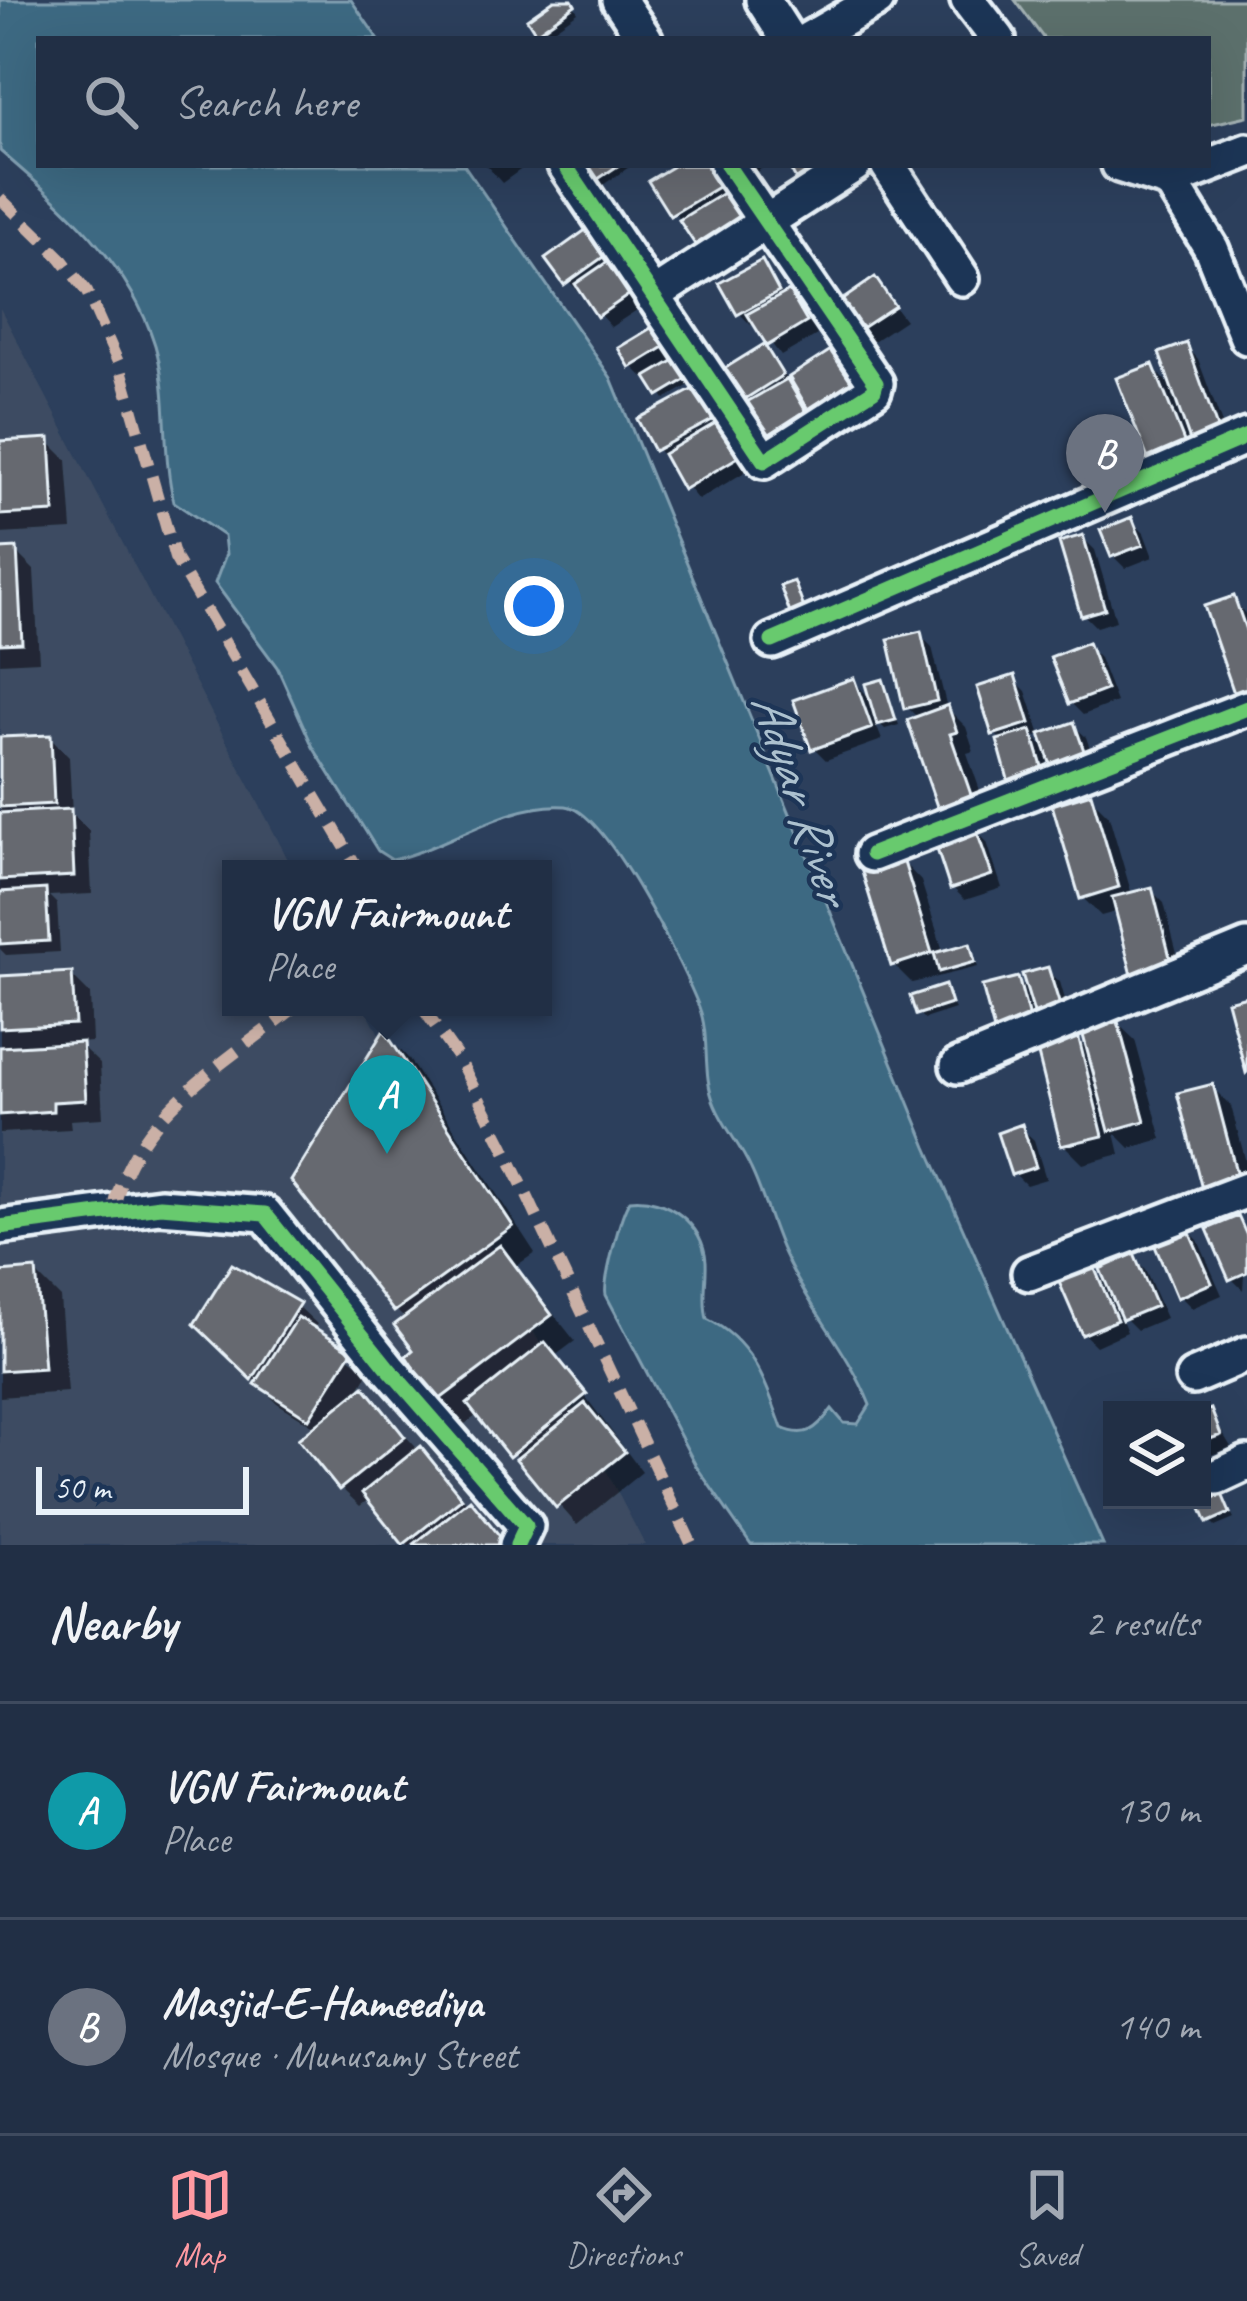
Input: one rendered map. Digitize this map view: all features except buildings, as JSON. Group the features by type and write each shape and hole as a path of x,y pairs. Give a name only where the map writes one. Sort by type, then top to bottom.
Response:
{"street":[{"path":"619,0 643,36"},
{"path":"763,0 786,36"},
{"path":"814,36 877,0"},
{"path":"968,0 996,36"},
{"path":"1211,166 1247,152"},
{"path":"567,168 764,461 874,390 874,379 729,168"},
{"path":"652,296 849,168"},
{"path":"890,168 962,278"},
{"path":"1129,168 1170,181 1205,168"},
{"path":"1170,181 1211,248 1247,337"},
{"path":"772,641 1247,436"},
{"path":"872,854 1247,708"},
{"path":"958,1066 1247,946"},
{"path":"1029,1273 1247,1190"},
{"path":"0,1227 160,1206 265,1214 389,1369 526,1526 517,1545"},
{"path":"1192,1377 1247,1354"}],"shaded area":[{"path":"0,0 351,0 376,36 36,36 36,168 466,168 611,378 927,1147 1103,1545 751,1545 696,1466 606,1295 614,1247 630,1200 669,1208 698,1235 706,1261 707,1319 747,1352 782,1428 810,1430 832,1409 844,1423 858,1424 870,1405 794,1273 751,1169 715,1105 699,1007 642,893 601,833 583,814 566,806 522,811 392,860 378,851 313,747 277,667 215,583 226,554 224,536 174,502 160,364 129,287 70,214 0,151"},
{"path":"0,308 288,860 222,860 222,1016 370,1016 645,1545 0,1545"}],"green space":[{"path":"1015,0 1247,0 1247,116 1211,124 1211,36 1042,36"}],"marked path":[{"path":"0,198 60,257 87,292 121,369 175,558 353,860"},
{"path":"114,1208 125,1175 161,1118 283,1016"},
{"path":"428,1016 460,1061 504,1147 692,1545"}],"cycle path":[{"path":"567,168 764,461 874,390 876,383 729,168"},
{"path":"772,641 1247,436"},
{"path":"872,854 1247,708"},
{"path":"0,1227 160,1206 265,1214 389,1369 526,1526 517,1545"}],"place":[{"name":"Masjid-E-Hameediya","path":"1105,513"},
{"name":"VGN Fairmount","path":"387,1154"}],"water label":[{"name":"Adyar River","path":"802,797"}]}
